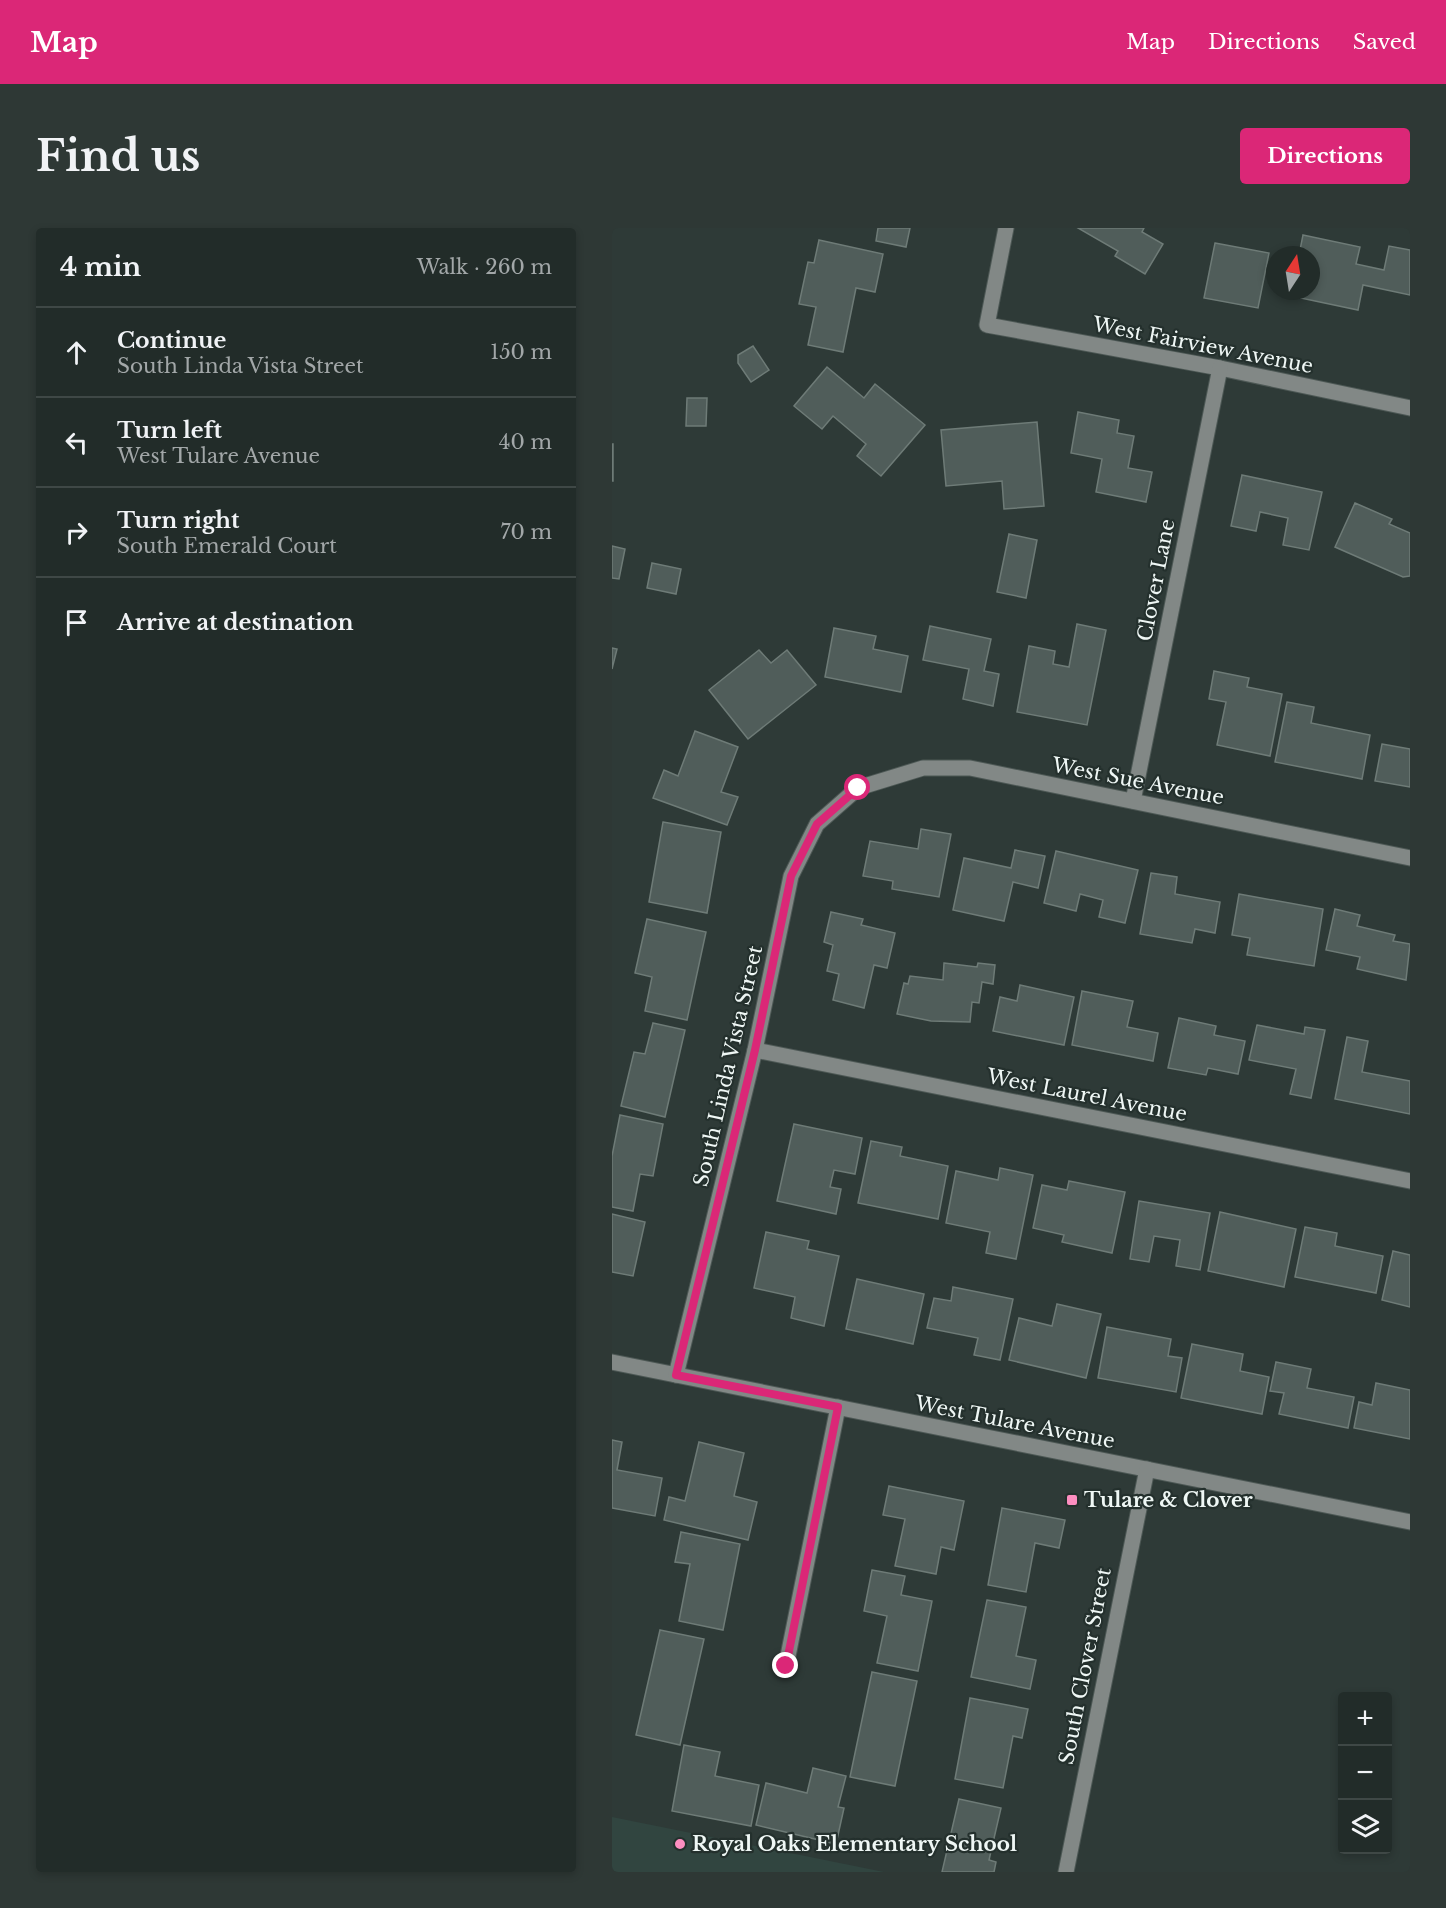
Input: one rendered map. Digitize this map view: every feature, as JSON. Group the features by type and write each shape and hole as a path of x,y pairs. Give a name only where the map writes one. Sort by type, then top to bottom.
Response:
{"street":[{"name":"West Fairview Avenue","path":"1006,228 987,325 1220,368 1410,408"},
{"name":"Clover Lane","path":"1133,801 1220,368"},
{"name":"West Sue Avenue","path":"858,788 923,768 970,768 1410,858"},
{"name":"South Linda Vista Street","path":"676,1375 755,1050 791,876 817,824 858,788"},
{"name":"West Laurel Avenue","path":"755,1050 1410,1181"},
{"name":"West Tulare Avenue","path":"612,1362 1410,1522"},
{"path":"786,1666 838,1407"},
{"name":"South Clover Street","path":"1066,1872 1146,1469"}],"shaded area":[{"name":"Royal Oaks Elementary School","path":"612,1817 884,1872 612,1872"}],"building":[{"path":"878,228 910,228 906,247 876,241"},
{"path":"1078,228 1144,228 1142,232 1163,244 1145,274 1115,256 1118,251"},
{"path":"1303,235 1360,247 1356,264 1384,270 1389,246 1410,250 1410,295 1363,285 1358,310 1310,300 1320,300 1320,246 1301,246"},
{"path":"819,240 883,254 875,292 856,288 843,352 808,345 816,307 799,304 808,262 814,263"},
{"path":"1215,243 1266,252 1266,268 1258,308 1204,298"},
{"path":"753,346 769,370 751,382 738,363 738,355"},
{"path":"827,367 864,398 875,384 925,425 881,476 857,456 866,444 833,416 822,429 794,406"},
{"path":"687,398 707,398 706,426 686,426"},
{"path":"1078,412 1119,420 1117,433 1134,436 1128,468 1152,472 1146,502 1096,492 1102,459 1071,453"},
{"path":"1037,422 1044,506 1004,509 1002,481 946,486 941,430"},
{"path":"613,444 613,481 612,481"},
{"path":"1242,475 1322,492 1309,550 1283,545 1288,518 1260,512 1256,531 1231,526"},
{"path":"1355,503 1392,519 1389,524 1410,533 1410,576 1403,577 1335,547"},
{"path":"1009,534 1037,540 1026,598 997,592"},
{"path":"612,546 625,549 619,579 612,578"},
{"path":"652,563 681,569 676,594 647,588"},
{"path":"1077,624 1106,630 1087,725 1017,712 1029,646 1055,651 1053,664 1069,667"},
{"path":"930,626 991,639 984,671 999,674 993,706 963,699 969,669 923,660"},
{"path":"834,628 876,636 873,649 908,656 901,692 825,677"},
{"path":"612,648 617,649 612,669"},
{"path":"759,650 771,663 787,650 816,685 748,739 709,690"},
{"path":"1214,671 1249,678 1247,687 1282,694 1270,756 1217,745 1226,702 1209,699"},
{"path":"1287,702 1314,707 1311,723 1370,735 1362,779 1275,762"},
{"path":"695,731 738,747 721,792 738,797 727,825 653,798 664,770 678,776"},
{"path":"1382,744 1410,749 1410,787 1375,781"},
{"path":"663,822 721,832 707,913 649,902"},
{"path":"921,829 951,834 939,897 892,889 893,881 863,876 870,841 918,849"},
{"path":"1015,850 1045,856 1038,888 1013,882 1004,921 953,910 964,858 1011,868"},
{"path":"1056,851 1138,870 1125,923 1099,917 1103,900 1080,894 1076,911 1044,903"},
{"path":"1151,873 1177,877 1175,894 1220,902 1215,933 1195,929 1192,943 1140,934"},
{"path":"1239,894 1323,909 1314,966 1247,955 1250,938 1232,935"},
{"path":"1335,909 1360,915 1357,926 1395,935 1393,941 1410,944 1406,980 1357,969 1360,957 1326,950"},
{"path":"831,912 863,919 861,925 895,933 887,968 874,965 864,1008 833,1000 839,974 827,971 833,945 824,942"},
{"path":"647,919 706,932 687,1020 645,1011 652,977 635,973"},
{"path":"944,963 977,967 978,963 995,965 993,984 982,982 979,1003 972,1002 970,1022 931,1021 897,1014 904,983 908,984 910,976 943,980"},
{"path":"1020,985 1074,997 1064,1045 993,1031 1000,997 1017,1001"},
{"path":"1082,991 1133,1001 1127,1027 1158,1033 1153,1061 1072,1045"},
{"path":"1179,1018 1216,1026 1214,1035 1245,1041 1238,1074 1208,1068 1206,1075 1168,1068"},
{"path":"653,1023 685,1030 665,1117 621,1106 634,1052 645,1054"},
{"path":"1257,1025 1304,1034 1305,1027 1325,1030 1311,1098 1290,1094 1296,1069 1249,1060"},
{"path":"1347,1037 1368,1041 1362,1072 1410,1081 1410,1114 1335,1099"},
{"path":"620,1115 663,1124 653,1176 640,1174 633,1211 612,1207 612,1156"},
{"path":"794,1124 862,1138 855,1174 834,1170 830,1187 841,1189 836,1214 777,1201"},
{"path":"871,1141 902,1147 900,1156 948,1166 938,1219 858,1203"},
{"path":"1000,1168 1033,1175 1016,1259 986,1253 990,1232 946,1223 956,1171 998,1180"},
{"path":"1069,1181 1125,1192 1112,1253 1062,1242 1064,1235 1033,1228 1042,1185 1067,1190"},
{"path":"1139,1201 1210,1213 1200,1270 1176,1266 1180,1240 1154,1236 1149,1262 1130,1259"},
{"path":"1220,1212 1296,1229 1284,1287 1208,1271"},
{"path":"612,1214 645,1222 633,1276 612,1272"},
{"path":"1305,1227 1337,1233 1335,1246 1383,1256 1376,1293 1295,1277"},
{"path":"766,1232 809,1241 807,1249 839,1256 824,1326 791,1318 795,1297 754,1288"},
{"path":"1393,1251 1410,1255 1410,1307 1382,1300"},
{"path":"857,1279 924,1294 913,1344 846,1329"},
{"path":"953,1287 1013,1299 1000,1360 974,1355 978,1338 927,1328 934,1298 951,1301"},
{"path":"1057,1304 1101,1314 1086,1378 1009,1360 1019,1318 1052,1326"},
{"path":"1107,1327 1171,1339 1168,1356 1182,1358 1176,1392 1098,1378"},
{"path":"1192,1344 1243,1354 1240,1371 1269,1377 1262,1414 1181,1398"},
{"path":"1276,1362 1311,1369 1307,1388 1354,1397 1348,1428 1279,1414 1284,1393 1270,1391"},
{"path":"1376,1383 1410,1390 1410,1439 1354,1428 1359,1402 1372,1405"},
{"path":"612,1440 622,1442 617,1470 662,1478 655,1516 612,1508"},
{"path":"699,1442 744,1453 734,1496 757,1502 748,1540 664,1520 669,1497 685,1501"},
{"path":"889,1486 964,1501 954,1550 941,1547 936,1574 895,1566 905,1519 883,1515"},
{"path":"1002,1508 1065,1520 1059,1548 1035,1543 1026,1592 988,1585"},
{"path":"681,1532 740,1544 723,1630 679,1621 690,1564 675,1562"},
{"path":"872,1570 905,1576 901,1595 932,1601 918,1671 877,1663 887,1616 864,1611"},
{"path":"987,1600 1026,1607 1016,1656 1036,1660 1030,1689 971,1677"},
{"path":"660,1630 704,1639 680,1745 636,1735"},
{"path":"872,1672 917,1681 895,1786 850,1777"},
{"path":"970,1698 1028,1709 1022,1738 1013,1736 1003,1788 955,1779"},
{"path":"684,1745 720,1752 715,1776 759,1785 751,1826 672,1811"},
{"path":"813,1768 846,1776 838,1807 844,1808 836,1844 756,1825 766,1783 807,1793"},
{"path":"959,1799 1001,1808 989,1860 996,1862 994,1872 942,1872"}],"place":[{"name":"Tulare & Clover","path":"1072,1500"},
{"name":"Royal Oaks Elementary School","path":"680,1844"}],"route":[{"path":"786,1666 838,1407 676,1375 755,1050 791,876 817,824 858,788"}]}
